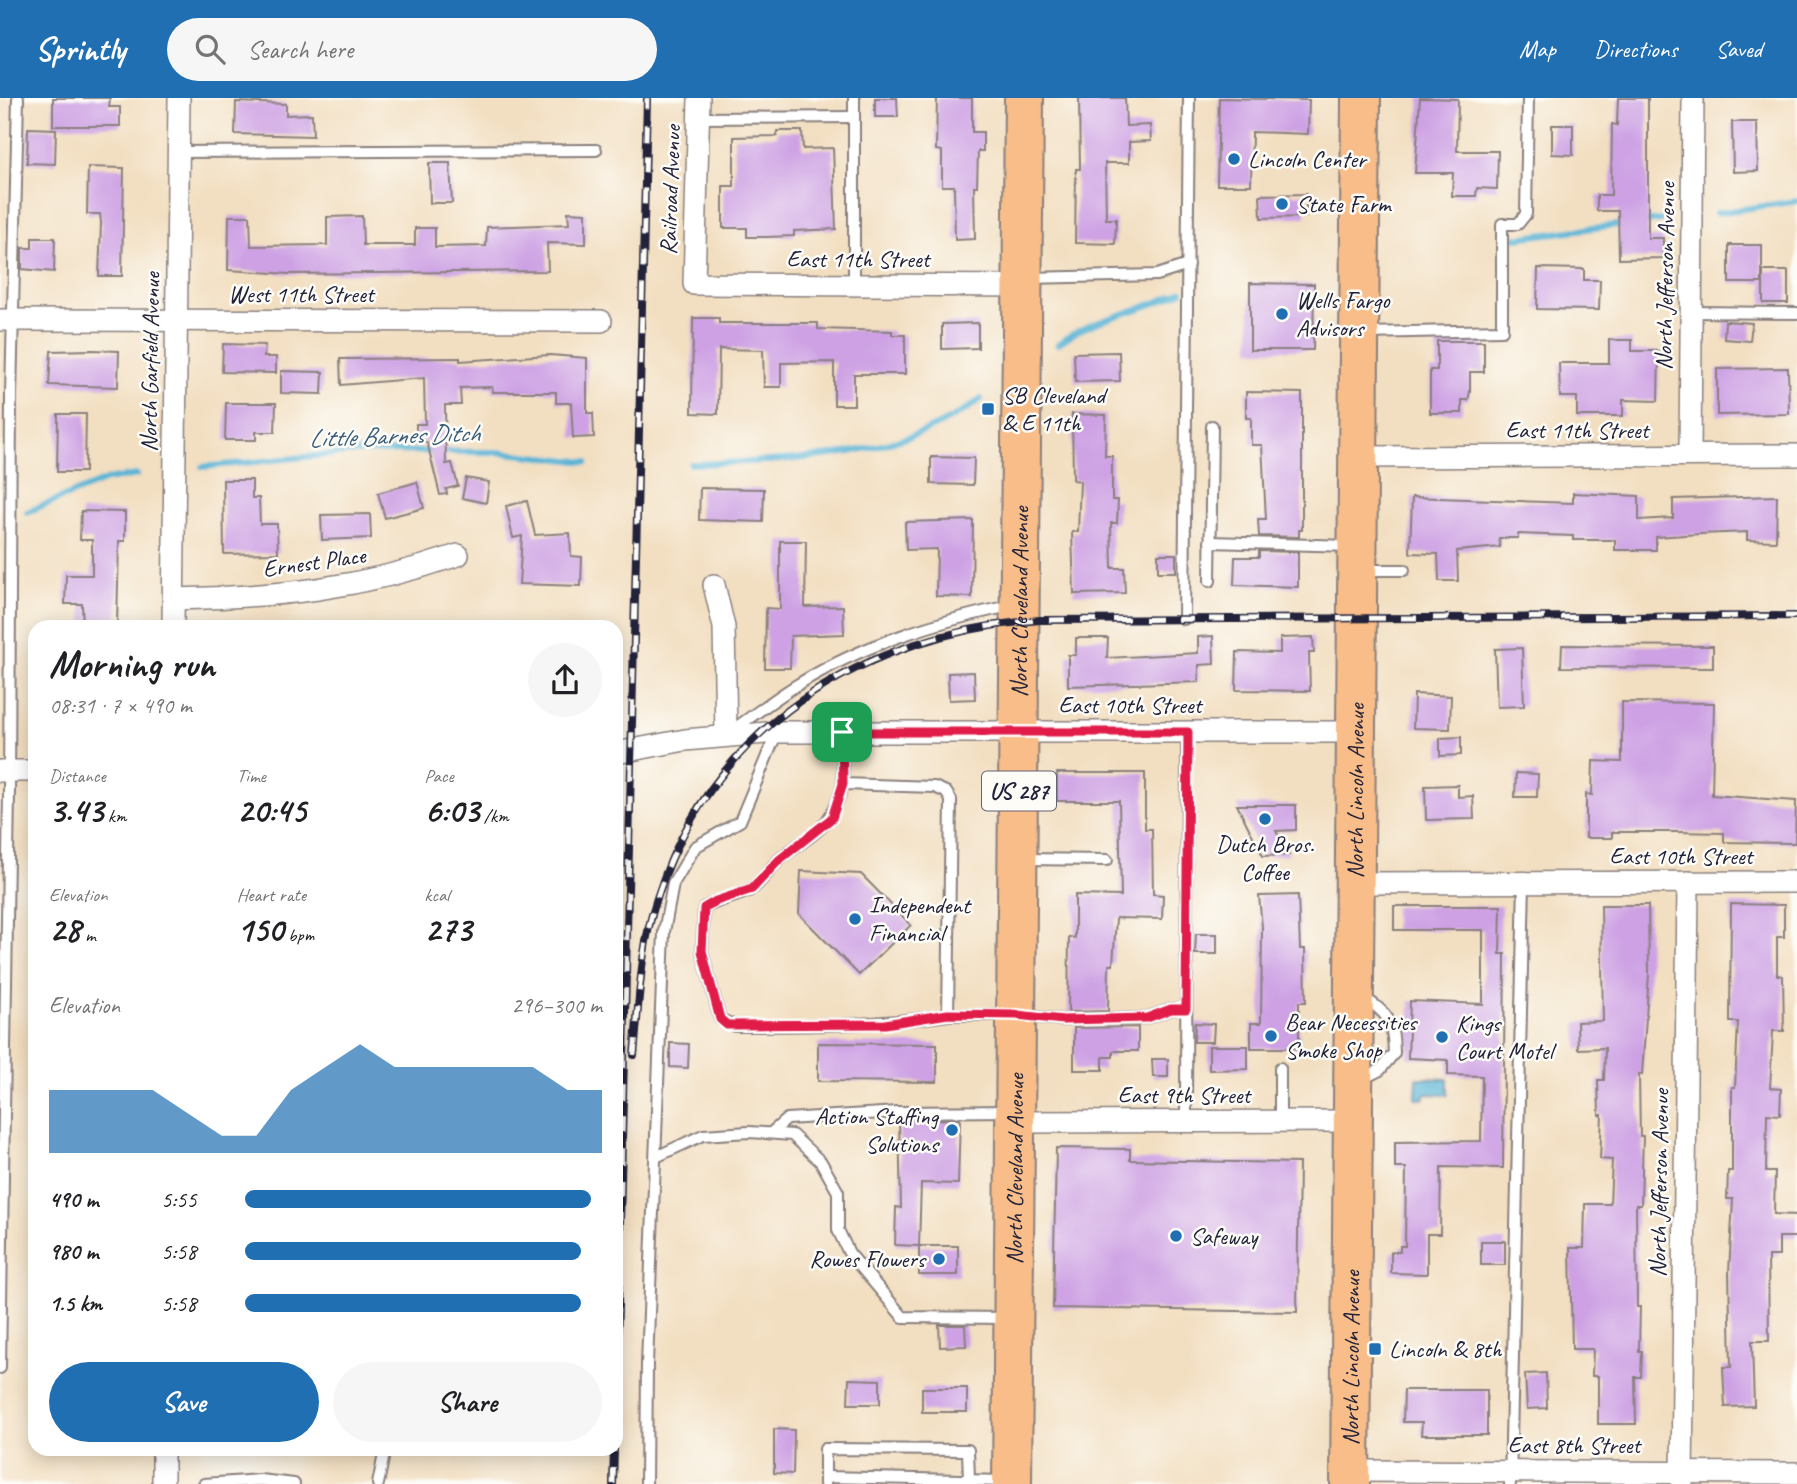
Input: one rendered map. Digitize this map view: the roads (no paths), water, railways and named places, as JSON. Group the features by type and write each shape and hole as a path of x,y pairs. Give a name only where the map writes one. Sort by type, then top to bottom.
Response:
{"highway":[{"name":"North Cleveland Avenue","path":"1012,1482 1024,98"},
{"name":"North Lincoln Avenue","path":"1350,1477 1361,98"}],"street":[{"name":"North Garfield Avenue","path":"173,620 179,98"},
{"name":"North Jefferson Avenue","path":"1690,455 1693,98"},
{"name":"Railroad Avenue","path":"694,284 699,108"},
{"name":"East 11th Street","path":"694,284 1022,282"},
{"name":"West 11th Street","path":"8,320 601,321"},
{"name":"East 11th Street","path":"1358,457 1797,455"},
{"name":"Ernest Place","path":"174,599 263,597 299,593 399,576 458,555"},
{"path":"714,585 724,627 726,735"},
{"name":"East 10th Street","path":"623,752 726,735 777,732 1356,732"},
{"path":"4,771 28,771"},
{"name":"East 10th Street","path":"1355,883 1797,881"},
{"name":"North Jefferson Avenue","path":"1683,1478 1688,882"},
{"name":"East 9th Street","path":"1016,1116 1280,1121 1353,1102"},
{"path":"163,1456 163,1484"},
{"name":"East 8th Street","path":"1350,1477 1683,1478 1797,1473"}],"lane":[{"path":"0,1368 4,771 11,396 8,320 18,98"},
{"path":"854,98 854,285"},
{"path":"1185,619 1189,98"},
{"path":"1359,333 1502,330 1502,224 1518,224 1526,214 1528,98"},
{"path":"699,108 854,117"},
{"path":"178,152 596,149"},
{"path":"1022,282 1157,275 1188,265"},
{"path":"1691,312 1797,313"},
{"path":"1210,581 1212,426"},
{"path":"1210,542 1357,558 1404,570"},
{"path":"726,735 798,684 861,652 929,625 1019,604"},
{"path":"646,1484 664,932 673,884 695,847 740,821 777,732"},
{"path":"842,732 843,784 832,818 779,860 752,889 704,908 702,951 720,1019 735,1026 847,1026 885,1024 948,1014 1017,1015 1063,1020 1147,1018 1171,1009 1186,1009"},
{"path":"1186,1121 1188,732"},
{"path":"843,784 934,787 946,792 951,800 948,1014"},
{"path":"1019,859 1107,860"},
{"path":"1510,1478 1524,882"},
{"path":"1280,1068 1280,1121"},
{"path":"771,1133 787,1119 898,1112 1016,1116"},
{"path":"658,1156 703,1135 792,1135 821,1162 838,1192 838,1230 849,1253 903,1317 1013,1318"},
{"path":"969,1480 968,1450 825,1449 825,1481 1012,1482"},
{"path":"378,1484 384,1456"},
{"path":"204,1484 260,1480 295,1484"}],"water":[{"path":"1417,1078 1448,1079 1448,1095 1426,1094 1423,1099 1416,1099"}],"waterway":[{"name":"Little Barnes Ditch","path":"1716,213 1797,201"},
{"name":"Little Barnes Ditch","path":"1643,222 1661,220"},
{"name":"Little Barnes Ditch","path":"1516,238 1625,224"},
{"name":"Little Barnes Ditch","path":"1058,344 1087,327 1151,305 1182,291"},
{"name":"Little Barnes Ditch","path":"691,464 804,458 880,446 950,419 981,399"},
{"name":"Little Barnes Ditch","path":"202,467 367,451 496,452 587,462"},
{"name":"Little Barnes Ditch","path":"27,512 106,480 137,475"}],"railway":[{"path":"623,1097 647,98"},
{"path":"634,1055 639,996 651,917 682,837 715,783 756,737 804,699 856,668 914,645 976,629 1040,620 1797,616"},
{"path":"613,1484 614,1456"}],"place":[{"name":"Lincoln Center","path":"1234,159"},
{"name":"State Farm","path":"1282,204"},
{"name":"Wells Fargo Advisors","path":"1282,314"},
{"name":"SB Cleveland & E 11th","path":"988,409"},
{"name":"Dutch Bros. Coffee","path":"1265,819"},
{"name":"Independent Financial","path":"855,919"},
{"name":"Bear Necessities Smoke Shop","path":"1271,1036"},
{"name":"Kings Court Motel","path":"1442,1037"},
{"name":"Action Staffing Solutions","path":"952,1130"},
{"name":"Safeway","path":"1176,1236"},
{"name":"Rowes Flowers","path":"939,1259"},
{"name":"Lincoln & 8th","path":"1375,1349"}]}
